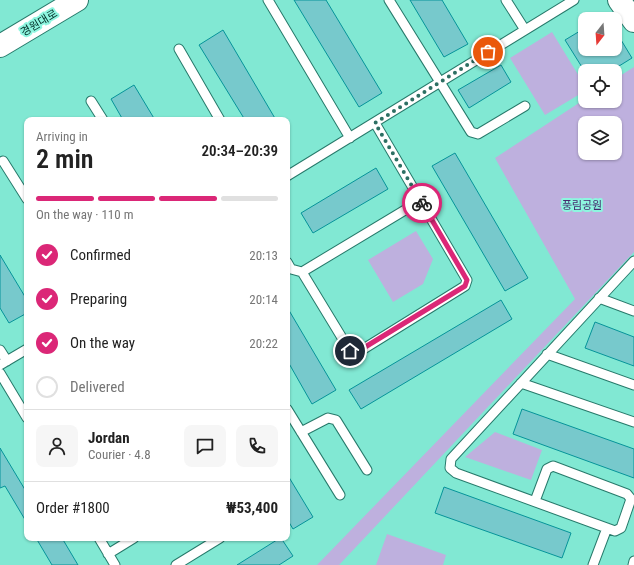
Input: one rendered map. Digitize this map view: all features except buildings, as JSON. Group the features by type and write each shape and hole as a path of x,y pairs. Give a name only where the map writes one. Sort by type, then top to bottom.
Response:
{"main road":[{"name":"경원대로","path":"0,46 77,0"},
{"path":"619,0 634,21"}],"lane":[{"path":"268,0 350,138"},
{"path":"389,0 471,132 478,134 525,106"},
{"path":"506,0 525,30"},
{"path":"290,174 574,0"},
{"path":"179,49 218,117"},
{"path":"91,101 100,117"},
{"path":"290,267 291,269 302,272 350,351 357,352 465,286 467,280 375,123"},
{"path":"3,161 24,194"},
{"path":"302,272 420,201"},
{"path":"535,502 547,469 553,466 627,494 631,499 630,515 621,528 615,531 535,502 456,473 450,468 451,459 634,261"},
{"path":"624,271 634,275"},
{"path":"599,298 634,311"},
{"path":"0,350 3,363 24,351"},
{"path":"547,354 634,385"},
{"path":"0,373 24,413"},
{"path":"521,383 634,422"},
{"path":"290,414 340,495"},
{"path":"301,432 328,418 336,420 367,470"},
{"path":"593,565 607,528"},
{"path":"101,541 115,565"},
{"path":"108,554 129,541"},
{"path":"176,565 215,541"},
{"path":"633,565 634,561"}],"green space":[{"path":"552,32 578,75 578,95 545,115 510,58"},
{"name":"풍림공원","path":"634,67 634,252 339,565 317,565 575,299 495,158 578,104 578,108 622,108 622,75"},
{"path":"416,231 433,259 423,284 393,302 368,260"},
{"path":"495,432 542,450 531,480 465,457"},
{"path":"387,534 446,555 443,565 376,565"}],"way so far":[{"path":"422,203 375,123 488,52"}],"route":[{"path":"350,351 357,352 465,286 467,280 422,203"}]}
